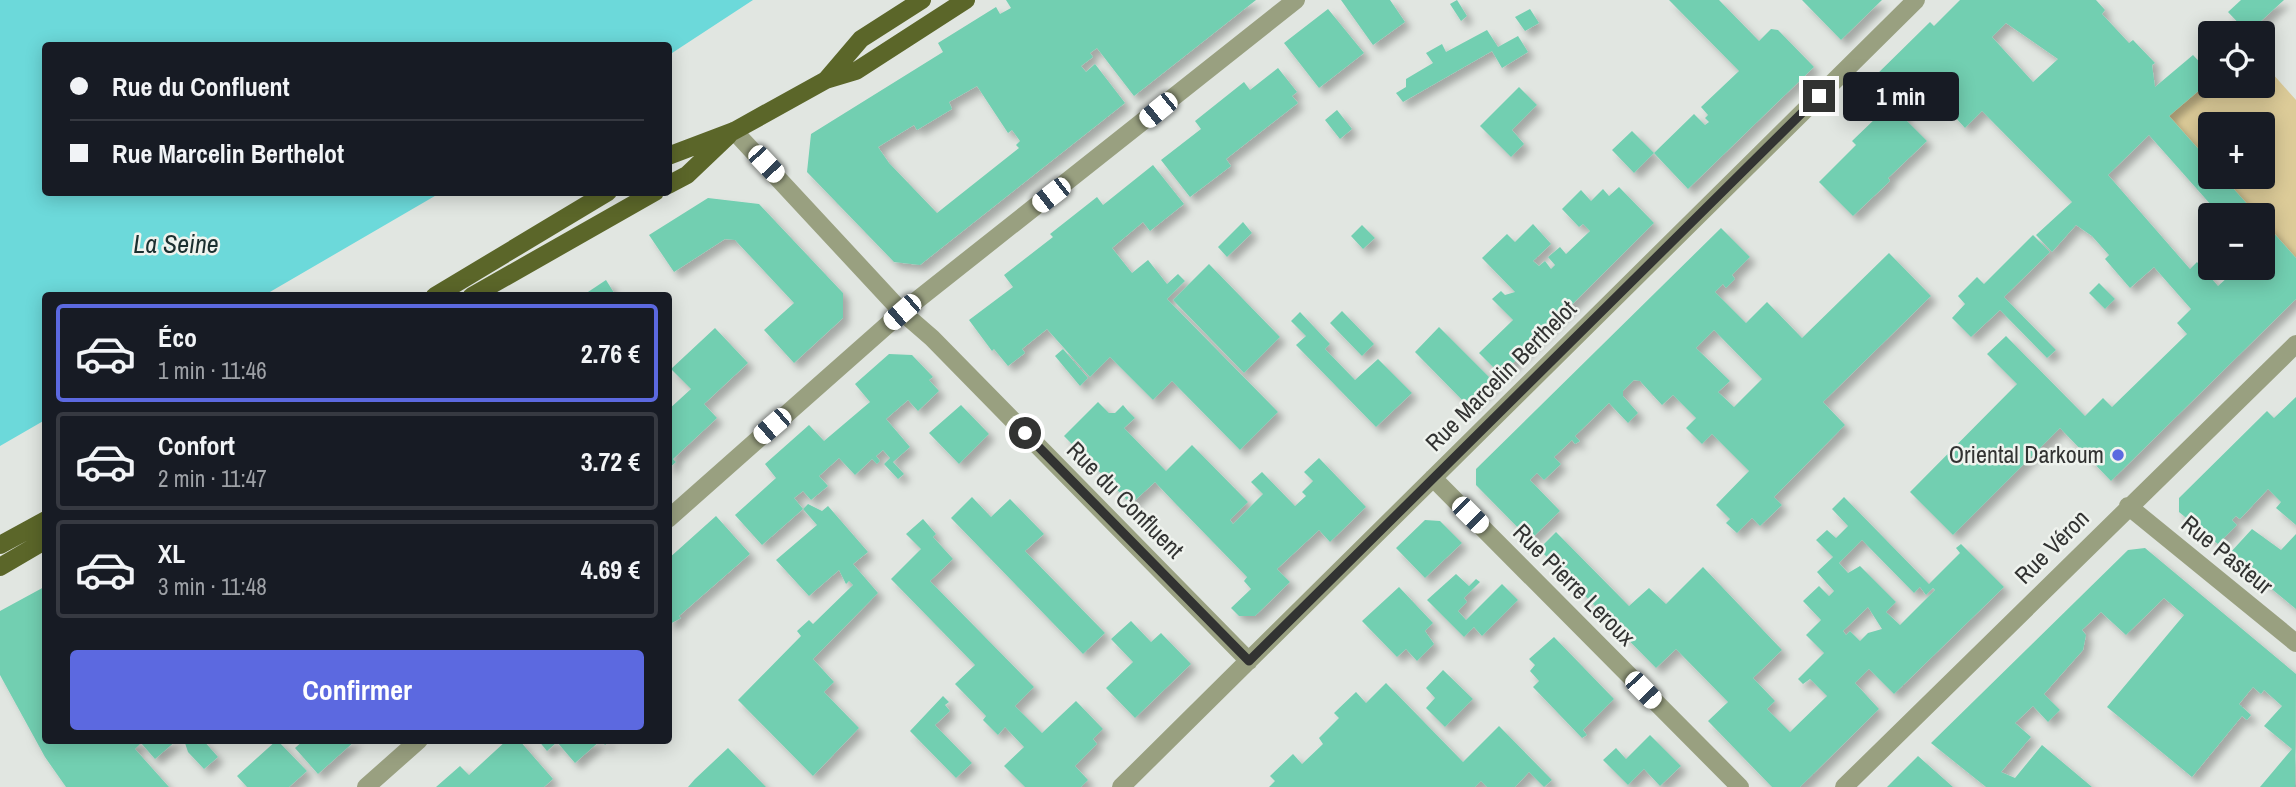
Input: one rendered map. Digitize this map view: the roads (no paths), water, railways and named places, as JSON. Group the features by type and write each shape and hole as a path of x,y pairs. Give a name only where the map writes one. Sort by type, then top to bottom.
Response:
{"main road":[{"path":"826,80 860,39 922,0"},
{"path":"672,154 734,131 826,80 856,71 966,0"},
{"path":"672,183 687,175 734,131"},
{"path":"442,292 601,196"},
{"path":"478,292 649,196"},
{"path":"0,545 42,522"},
{"path":"0,567 42,542"}],"street":[{"path":"672,515 902,312 1296,0"},
{"name":"Rue Marcelin Berthelot","path":"1121,787 1916,0"},
{"name":"Rue du Confluent","path":"734,131 902,312 932,338 1249,661"},
{"name":"Rue Véron","path":"1844,787 2296,344"},
{"name":"Rue Pierre Leroux","path":"1433,478 1740,787"},
{"name":"Rue Pasteur","path":"2128,506 2296,643"},
{"path":"366,787 414,744"}],"water":[{"name":"La Seine","path":"0,0 753,0 672,53 672,42 42,42 42,196 435,196 270,292 42,292 42,422 0,446"}],"place":[{"name":"Oriental Darkoum","path":"2118,455"}]}
